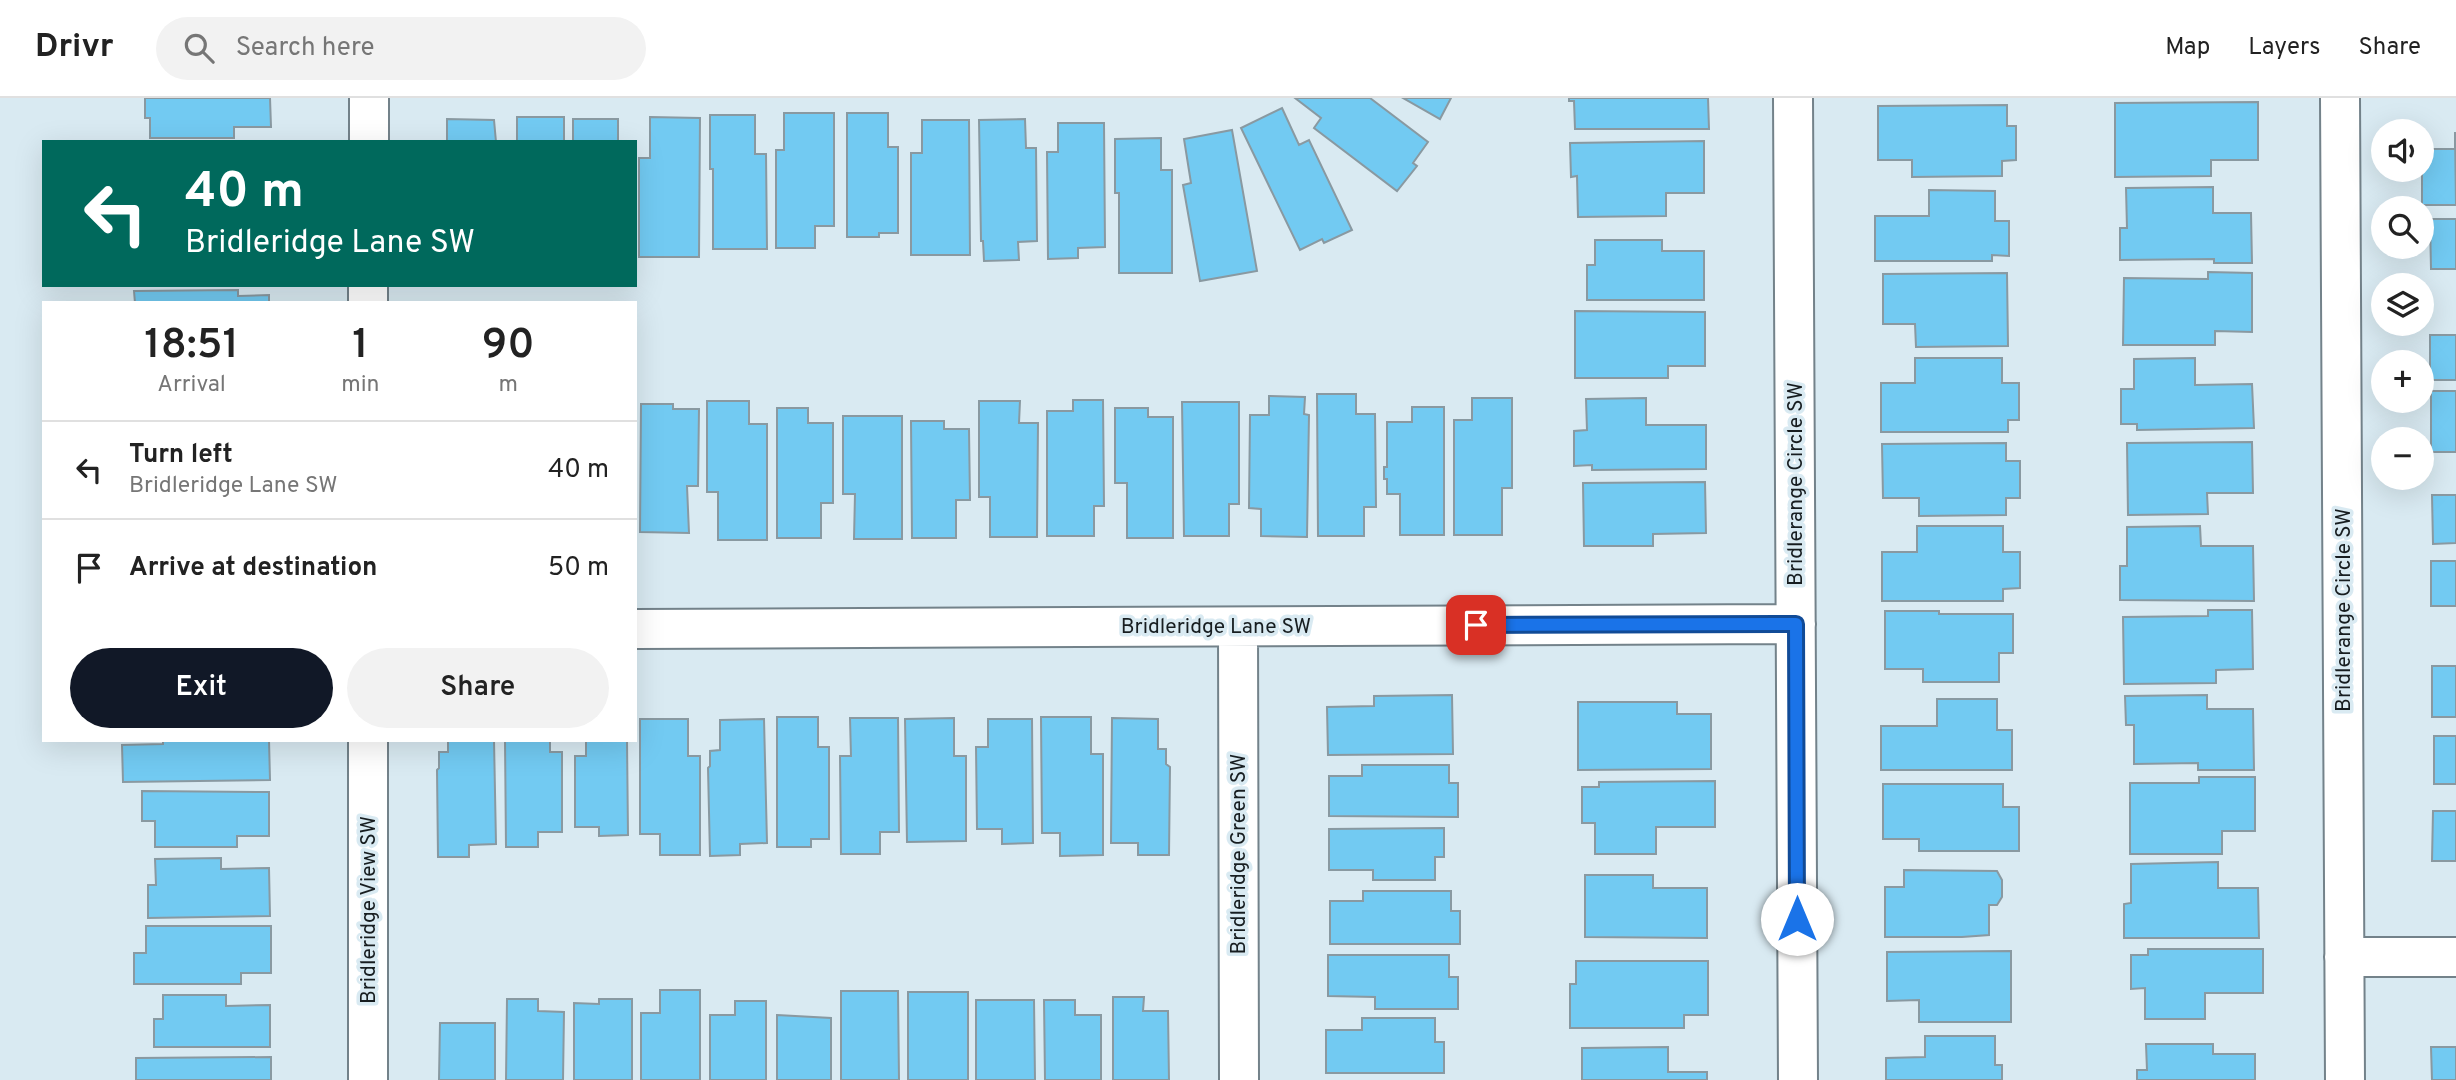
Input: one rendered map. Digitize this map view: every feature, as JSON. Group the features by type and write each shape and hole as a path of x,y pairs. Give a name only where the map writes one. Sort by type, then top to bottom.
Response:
{"street":[{"path":"369,98 369,140"},
{"name":"Bridlerange Circle SW","path":"1793,98 1798,1080"},
{"name":"Bridlerange Circle SW","path":"2340,98 2345,1080"},
{"name":"Bridleridge Lane SW","path":"637,629 1796,624"},
{"name":"Bridleridge Green SW","path":"1238,627 1239,1080"},
{"name":"Bridleridge View SW","path":"368,742 368,1080"},
{"path":"2344,957 2456,957"}],"building":[{"path":"145,98 270,98 271,127 234,127 234,138 150,138 150,118 145,118"},
{"path":"1295,98 1370,98 1428,142 1413,163 1417,166 1397,191 1314,128 1321,118"},
{"path":"1403,98 1451,98 1440,119"},
{"path":"1569,98 1708,98 1709,129 1575,129 1574,101 1569,101"},
{"path":"2258,102 2258,160 2211,160 2211,176 2115,177 2115,103"},
{"path":"2007,105 2007,126 2016,126 2016,160 2002,161 2002,176 1912,177 1912,160 1878,160 1878,106"},
{"path":"1282,108 1299,145 1309,140 1352,230 1324,243 1322,239 1300,250 1241,128"},
{"path":"784,113 834,113 834,226 815,226 815,248 776,248 776,150 784,150"},
{"path":"847,113 888,113 888,147 898,147 898,233 879,233 879,237 847,237"},
{"path":"710,115 755,115 755,154 766,154 767,249 713,249"},
{"path":"517,117 564,117 564,140 517,140"},
{"path":"650,117 700,118 699,257 639,257 639,158 650,158"},
{"path":"447,119 494,120 496,140 447,140"},
{"path":"573,119 618,119 618,140 573,140"},
{"path":"1025,119 1026,148 1036,148 1037,241 1018,242 1019,260 984,261 981,241 979,120"},
{"path":"922,120 969,120 970,255 911,255 911,153 922,153"},
{"path":"1058,123 1104,123 1105,247 1078,248 1078,258 1048,259 1047,152 1058,152"},
{"path":"1232,130 1257,271 1200,281 1183,185 1191,183 1184,139"},
{"path":"2455,132 2456,205 2434,205 2434,196 2422,196 2422,182 2434,182 2434,149 2455,149"},
{"path":"1161,138 1161,170 1172,170 1172,273 1119,273 1119,193 1115,193 1115,139"},
{"path":"1704,141 1704,193 1666,193 1666,216 1578,217 1577,176 1571,177 1570,143"},
{"path":"2213,187 2213,213 2251,213 2252,263 2214,263 2214,259 2120,260 2120,228 2127,228 2126,188"},
{"path":"1929,190 1995,191 1995,221 2009,221 2009,256 1992,255 1992,261 1875,261 1875,216 1929,216"},
{"path":"2434,219 2456,219 2456,269 2431,269 2431,259 2434,259"},
{"path":"1595,240 1662,240 1662,251 1704,251 1704,300 1587,300 1587,265 1595,265"},
{"path":"2208,272 2252,273 2252,332 2215,331 2215,345 2123,345 2124,278 2208,279"},
{"path":"2007,273 2008,346 1916,347 1915,324 1883,324 1883,274"},
{"path":"238,290 238,296 269,295 269,301 135,301 134,291"},
{"path":"1575,311 1705,312 1705,366 1668,366 1668,378 1575,378"},
{"path":"2456,335 2456,380 2434,380 2434,350 2430,350 2430,336"},
{"path":"1915,358 2002,358 2002,383 2019,383 2019,420 2008,420 2008,432 1881,432 1881,383 1915,383"},
{"path":"2195,358 2195,385 2252,384 2254,428 2137,430 2137,424 2121,424 2121,389 2134,389 2134,359"},
{"path":"2434,391 2456,391 2456,452 2434,452 2434,427 2431,427"},
{"path":"1317,394 1356,394 1356,414 1375,414 1376,507 1364,507 1364,536 1318,536"},
{"path":"1269,396 1305,397 1304,414 1309,415 1307,537 1261,536 1261,509 1249,508 1250,415 1269,415"},
{"path":"1472,398 1512,398 1512,488 1502,488 1502,535 1454,535 1454,420 1472,420"},
{"path":"1646,398 1646,425 1706,425 1706,469 1592,470 1592,465 1574,466 1574,431 1587,430 1586,399"},
{"path":"1073,400 1103,400 1104,506 1094,506 1094,536 1047,536 1047,411 1073,411"},
{"path":"707,401 749,401 749,424 767,424 767,540 718,540 718,492 707,492"},
{"path":"979,401 1020,401 1019,423 1038,423 1037,537 990,537 990,497 979,497"},
{"path":"1182,402 1239,402 1239,504 1229,504 1229,536 1184,536"},
{"path":"641,404 673,404 673,409 699,409 698,486 687,486 689,533 640,532"},
{"path":"1412,407 1444,407 1444,535 1400,535 1400,494 1387,494 1384,467 1387,467 1387,422 1412,422"},
{"path":"777,408 808,408 808,423 833,423 833,503 821,503 821,538 777,538"},
{"path":"1115,408 1148,408 1148,417 1173,417 1173,538 1127,538 1127,483 1115,483"},
{"path":"843,416 902,416 902,539 854,539 855,494 843,494"},
{"path":"911,421 944,421 944,429 969,429 970,500 956,500 956,538 912,538"},
{"path":"2252,442 2253,493 2207,493 2208,514 2128,515 2127,443"},
{"path":"2006,443 2006,461 2020,461 2020,498 2006,498 2006,515 1919,516 1919,498 1883,498 1882,444"},
{"path":"1705,482 1706,533 1653,534 1653,546 1584,546 1583,483"},
{"path":"2432,495 2456,495 2456,543 2433,544"},
{"path":"1917,526 2003,526 2003,552 2020,552 2020,588 2003,589 2003,601 1882,601 1882,552 1917,552"},
{"path":"2200,526 2201,546 2253,546 2254,601 2120,600 2120,566 2127,566 2127,527"},
{"path":"2431,561 2456,561 2456,606 2431,606"},
{"path":"2208,610 2252,610 2253,669 2216,670 2216,683 2124,684 2123,617 2208,616"},
{"path":"1885,611 2013,614 2013,653 1999,653 1999,682 1923,682 1923,669 1885,669"},
{"path":"2432,666 2456,666 2456,717 2432,717"},
{"path":"1452,695 1453,754 1328,755 1327,707 1374,706 1374,696"},
{"path":"2207,695 2207,709 2253,709 2254,770 2198,770 2198,763 2134,764 2134,725 2126,725 2125,696"},
{"path":"1937,699 1997,699 1997,730 2012,730 2012,770 1881,770 1881,726 1937,726"},
{"path":"1578,702 1677,702 1677,714 1711,714 1711,769 1578,770"},
{"path":"777,717 818,717 818,747 829,747 829,839 811,839 811,847 777,847"},
{"path":"1041,717 1091,717 1091,754 1103,754 1103,855 1060,856 1060,833 1042,833"},
{"path":"850,718 898,718 899,832 880,832 880,854 841,854 840,756 851,756"},
{"path":"954,718 954,756 966,756 966,841 907,842 905,719"},
{"path":"1112,718 1158,719 1158,749 1166,749 1166,764 1170,767 1169,855 1138,855 1138,843 1111,843"},
{"path":"640,719 688,719 688,756 700,756 700,855 660,855 660,834 640,834"},
{"path":"764,719 767,843 740,844 740,855 710,856 708,768 710,751 720,750 720,720"},
{"path":"988,719 1032,719 1033,843 1002,844 1002,829 977,829 976,747 988,747"},
{"path":"2434,736 2456,736 2456,784 2434,784"},
{"path":"269,742 270,780 123,782 122,745"},
{"path":"448,742 494,742 496,844 469,845 469,857 438,857 437,770 439,752 448,752"},
{"path":"505,742 550,742 550,752 562,752 562,832 538,832 538,847 506,847"},
{"path":"586,742 627,742 628,835 599,836 599,827 575,827 575,756 586,756"},
{"path":"1362,765 1449,765 1449,783 1458,783 1458,817 1329,816 1329,776 1362,776"},
{"path":"2199,777 2255,777 2255,831 2222,831 2222,854 2130,854 2130,783 2199,783"},
{"path":"1715,781 1715,827 1656,827 1656,854 1595,854 1595,823 1582,823 1582,787 1599,787 1599,782"},
{"path":"1883,784 2003,784 2003,807 2019,807 2019,851 1919,851 1919,839 1883,839"},
{"path":"142,791 269,792 269,836 237,836 237,847 155,847 155,821 142,821"},
{"path":"2433,811 2456,811 2456,861 2432,861"},
{"path":"1444,828 1444,857 1435,857 1435,880 1373,880 1373,870 1329,870 1329,829"},
{"path":"221,858 221,869 269,868 270,916 148,918 148,885 156,885 155,859"},
{"path":"2218,862 2218,888 2258,888 2259,938 2124,938 2124,904 2131,903 2131,864"},
{"path":"1904,870 1997,871 2002,880 2002,897 1997,905 1989,905 1989,935 1885,937 1885,887 1904,887"},
{"path":"1585,875 1653,875 1653,888 1707,888 1707,938 1585,937"},
{"path":"1363,891 1451,891 1451,911 1460,911 1460,944 1330,944 1330,901 1363,901"},
{"path":"146,926 271,926 271,973 241,973 241,984 134,984 134,953 146,953"},
{"path":"2148,949 2263,949 2263,993 2205,993 2205,1019 2145,1019 2145,988 2131,989 2131,955 2148,955"},
{"path":"2011,951 2011,1022 1919,1022 1919,1000 1887,1001 1887,952"},
{"path":"1328,955 1449,955 1449,977 1458,977 1458,1009 1375,1009 1375,997 1328,996"},
{"path":"1576,961 1708,961 1708,1015 1684,1015 1684,1028 1570,1028 1570,984 1576,984"},
{"path":"660,990 700,990 700,1080 641,1080 641,1013 660,1013"},
{"path":"841,991 898,991 899,1080 841,1080"},
{"path":"908,992 968,992 968,1080 908,1080"},
{"path":"163,995 226,995 226,1006 270,1005 270,1047 154,1047 154,1019 163,1019"},
{"path":"1113,997 1144,997 1143,1011 1168,1011 1169,1080 1113,1080"},
{"path":"507,999 538,999 538,1011 564,1012 563,1080 506,1080"},
{"path":"599,999 632,999 632,1080 574,1080 574,1003 599,1004"},
{"path":"976,1000 1034,1000 1035,1080 976,1080"},
{"path":"1044,1000 1075,1000 1075,1015 1101,1015 1101,1080 1045,1080"},
{"path":"735,1001 766,1001 766,1080 710,1080 710,1015 735,1015"},
{"path":"777,1015 831,1018 831,1080 777,1080"},
{"path":"1362,1018 1435,1018 1435,1042 1444,1042 1444,1073 1326,1073 1326,1030 1362,1030"},
{"path":"440,1023 495,1023 495,1080 439,1080"},
{"path":"1925,1036 1995,1036 1995,1065 2002,1065 2002,1080 1886,1080 1886,1058 1925,1057"},
{"path":"2146,1044 2213,1044 2213,1054 2255,1054 2255,1080 2137,1080 2137,1070 2147,1070"},
{"path":"1668,1047 1668,1072 1707,1072 1707,1080 1582,1080 1582,1048"},
{"path":"2431,1047 2456,1047 2456,1080 2432,1080"},
{"path":"271,1057 271,1080 136,1080 136,1058"}],"route":[{"path":"1476,625 1796,624 1797,919"}]}
